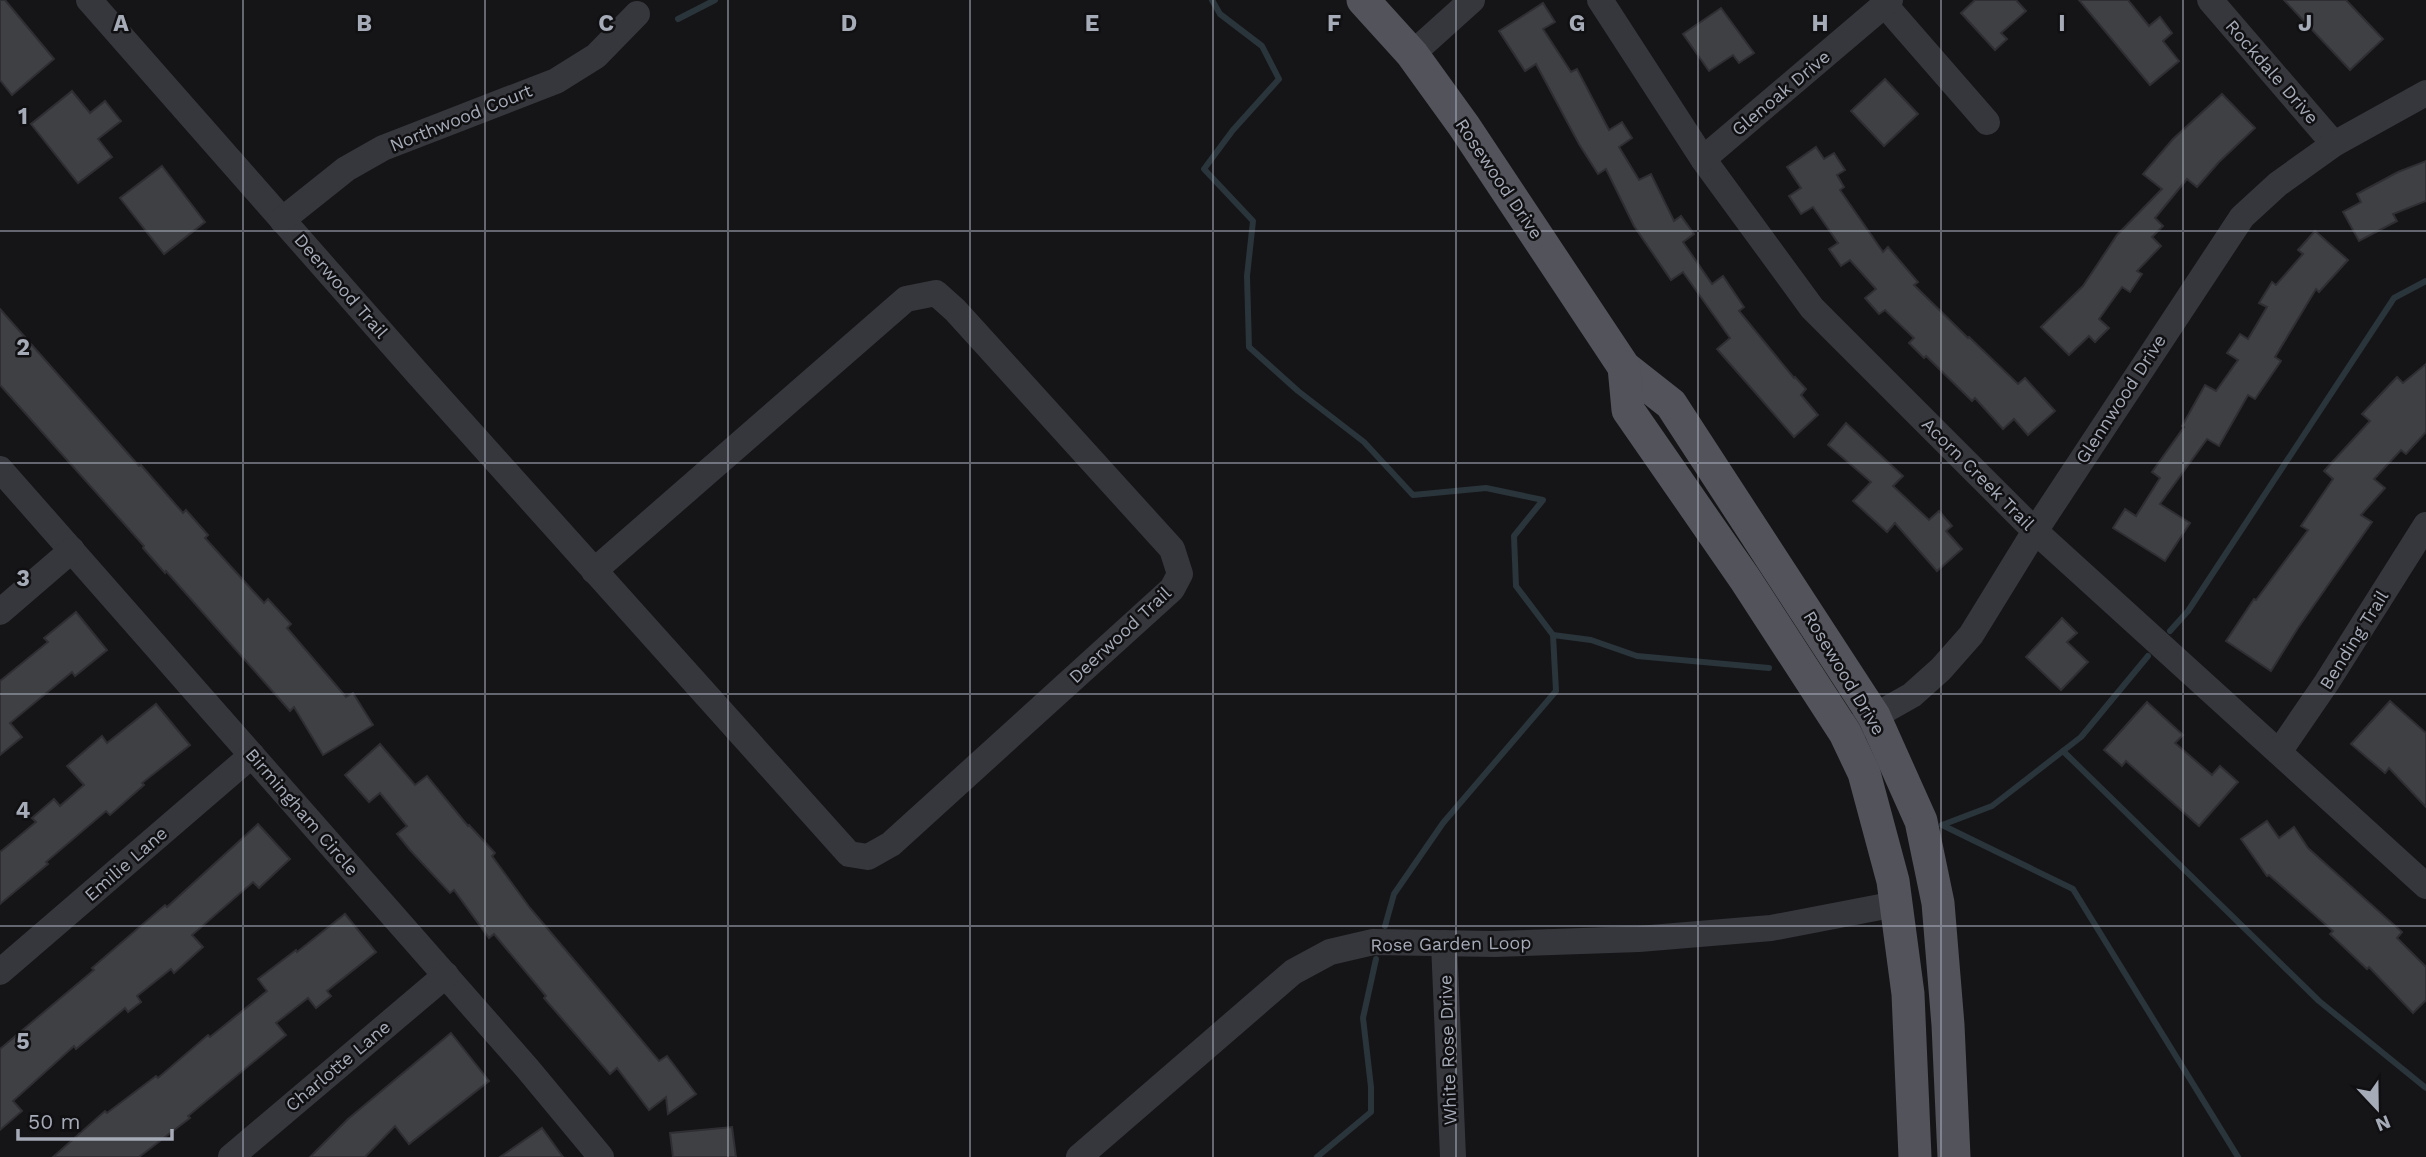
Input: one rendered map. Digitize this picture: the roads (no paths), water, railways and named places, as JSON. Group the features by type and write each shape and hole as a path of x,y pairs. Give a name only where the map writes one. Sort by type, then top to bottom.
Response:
{"main road":[{"name":"Rosewood Drive","path":"1363,0 1412,54 1464,126 1624,367 1671,404 1874,716 1921,821 1938,903 1948,1025 1954,1157"},
{"name":"Rosewood Drive","path":"1624,367 1628,410 1745,579 1845,733 1864,774 1893,881 1908,994 1915,1157"}],"street":[{"name":"Deerwood Trail","path":"89,0 282,220 594,570 849,854 868,857 891,844 1152,608 1172,589 1180,574 1172,549 955,310 936,293 906,299 594,570"},
{"path":"1412,54 1472,0"},
{"name":"Acorn Creek Trail","path":"1600,0 1703,159 1812,307 2035,531 2426,886"},
{"name":"Rockdale Drive","path":"2210,0 2334,144"},
{"path":"1888,2 1987,122"},
{"name":"Glenoak Drive","path":"1703,159 1888,2"},
{"name":"Northwood Court","path":"282,220 346,169 383,148 556,80 596,56 637,14"},
{"name":"Glennwood Drive","path":"1845,733 1912,695 1941,670 1971,635 2035,531 2242,217 2278,184 2334,144 2426,93"},
{"name":"Birmingham Circle","path":"0,468 446,975 601,1157"},
{"name":"Bending Trail","path":"2279,752 2328,682 2426,525"},
{"path":"0,612 72,550"},
{"name":"Emilie Lane","path":"0,972 252,755"},
{"name":"Rose Garden Loop","path":"1079,1157 1293,972 1330,953 1373,942 1495,944 1639,939 1744,931 1896,904"},
{"name":"White Rose Drive","path":"1444,943 1452,1157"},
{"name":"Charlotte Lane","path":"231,1157 446,975"}],"waterway":[{"path":"678,19 715,0"},
{"path":"1212,0 1220,14 1262,46 1279,79 1233,130 1204,169 1253,221 1247,276 1249,347 1298,391 1364,442 1413,495 1486,488 1543,500 1514,536 1516,586 1553,635 1591,640 1637,656 1769,668"},
{"path":"2170,631 2188,611 2394,298 2426,281"},
{"path":"1385,926 1394,894 1443,823 1556,691 1553,635"},
{"path":"1942,825 1992,806 2081,737 2148,656"},
{"path":"2063,751 2319,1001 2426,1088"},
{"path":"1942,825 2073,889 2238,1157"},
{"path":"1317,1157 1371,1112 1371,1087 1363,1018 1376,959"}]}
